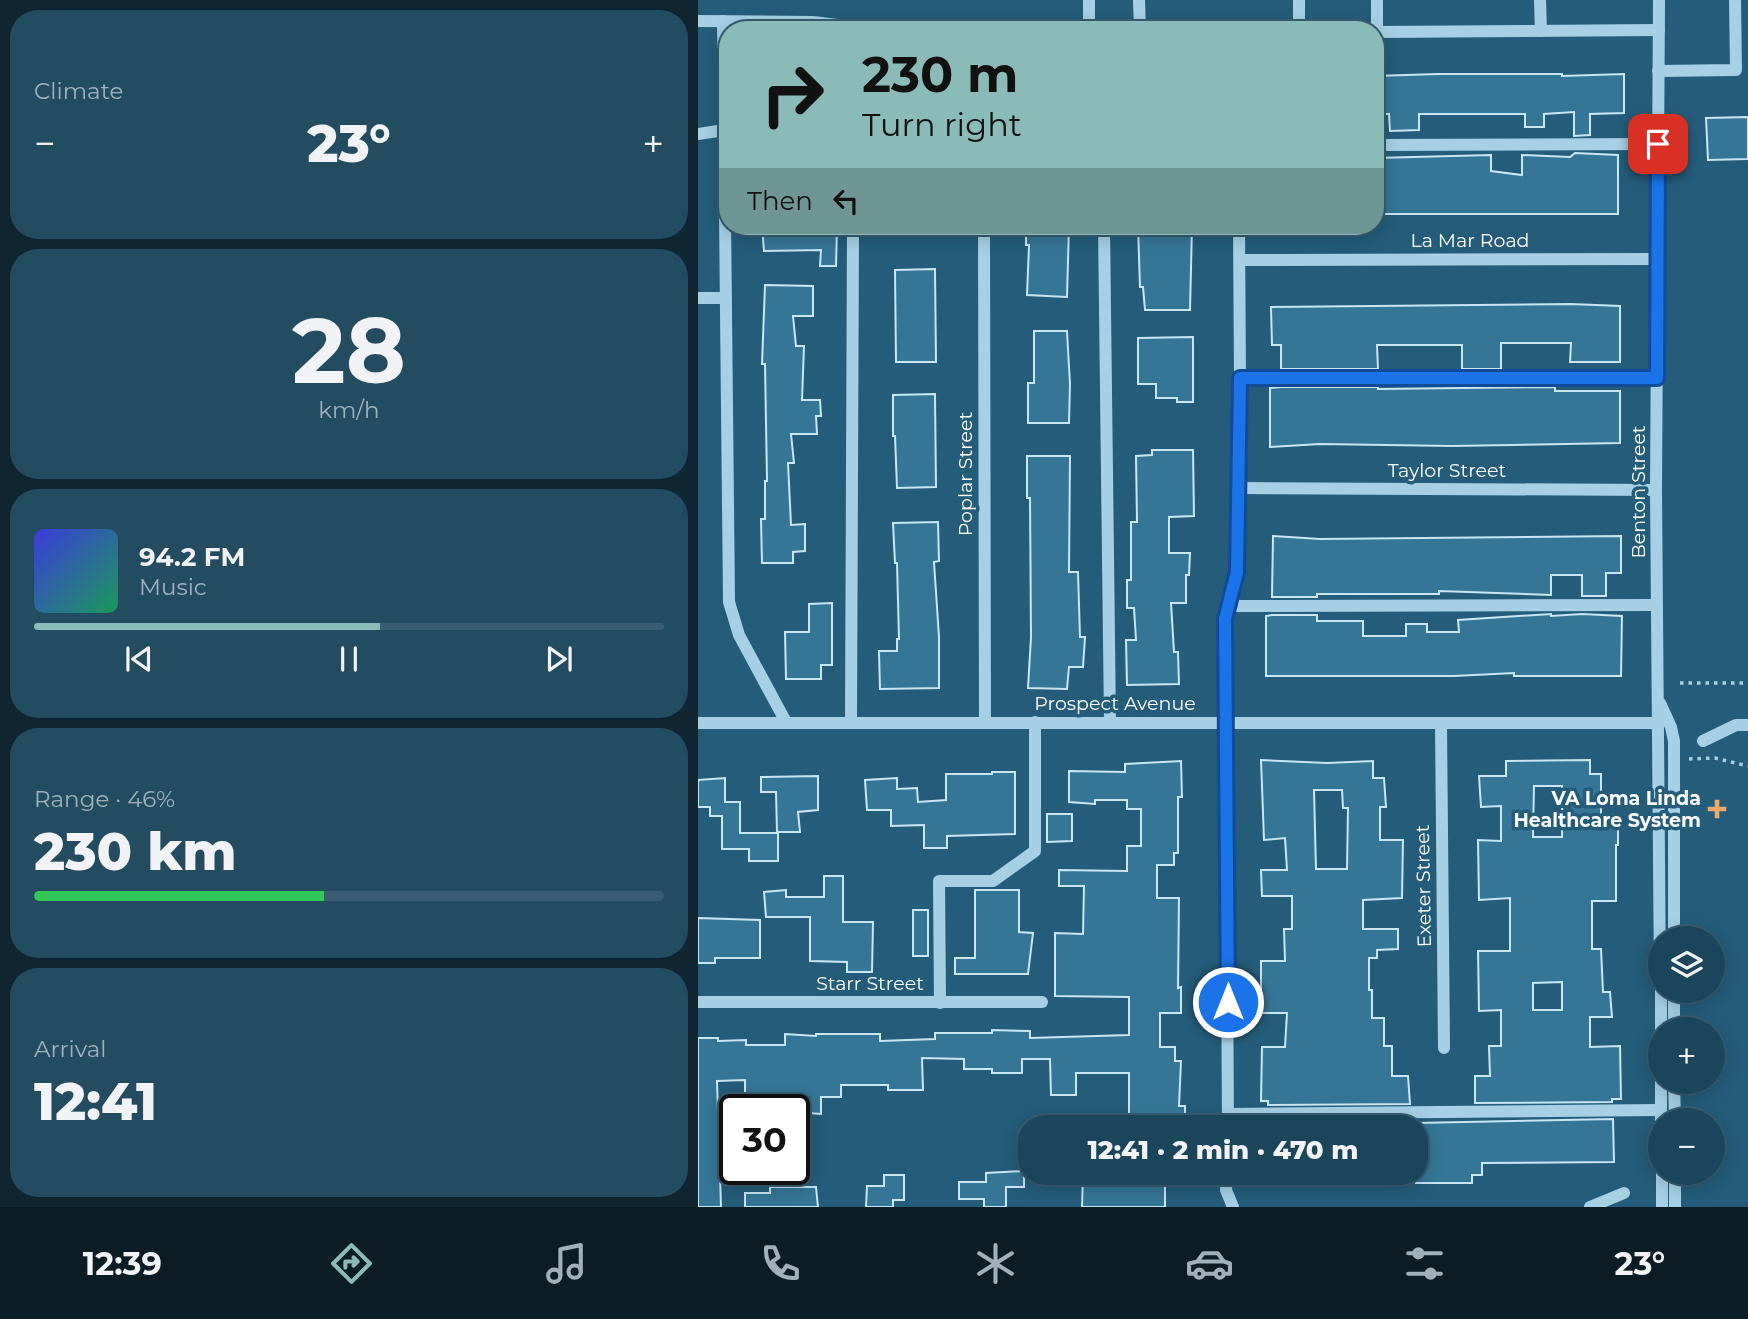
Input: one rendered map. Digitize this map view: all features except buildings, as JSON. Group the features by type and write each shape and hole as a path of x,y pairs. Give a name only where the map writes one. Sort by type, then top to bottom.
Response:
{"street":[{"path":"1089,0 1089,21"},
{"path":"1139,0 1140,21"},
{"path":"1299,0 1299,21"},
{"path":"1376,21 1377,0"},
{"path":"1540,0 1541,31"},
{"name":"Benton Street","path":"1659,0 1656,491 1660,926"},
{"path":"1658,71 1736,71 1735,0"},
{"path":"698,21 723,21"},
{"path":"1384,32 1659,30"},
{"path":"698,134 719,131"},
{"path":"1384,145 1658,144"},
{"path":"725,235 729,602 739,635 786,722"},
{"path":"851,722 853,235"},
{"name":"Poplar Street","path":"984,235 985,722"},
{"path":"1104,235 1110,722"},
{"path":"1228,1115 1225,619 1237,572 1239,235"},
{"name":"La Mar Road","path":"1240,260 1658,259"},
{"path":"698,298 726,298"},
{"path":"1240,378 1657,378"},
{"name":"Taylor Street","path":"1238,488 1656,491"},
{"path":"1228,606 1657,605"},
{"path":"1658,701 1671,727 1674,741 1674,926"},
{"path":"940,1003 939,881 993,881 1035,850 1035,722"},
{"name":"Prospect Avenue","path":"698,723 1659,723"},
{"name":"Exeter Street","path":"1441,724 1444,1048"},
{"path":"1703,741 1736,725 1748,725"},
{"name":"Starr Street","path":"698,1002 1042,1002"},
{"path":"1428,1118 1648,1115"},
{"path":"1226,1185 1231,1205"},
{"path":"1662,1185 1662,1207"},
{"path":"1675,1185 1675,1207"},
{"path":"1590,1207 1624,1193"}],"path":[{"path":"1680,683 1748,683"},
{"path":"1680,759 1715,758 1748,766"}],"place":[{"name":"VA Loma Linda Healthcare System","path":"1717,809"}],"route":[{"path":"1228,1002 1225,619 1237,572 1240,378 1657,378 1658,144"}]}
